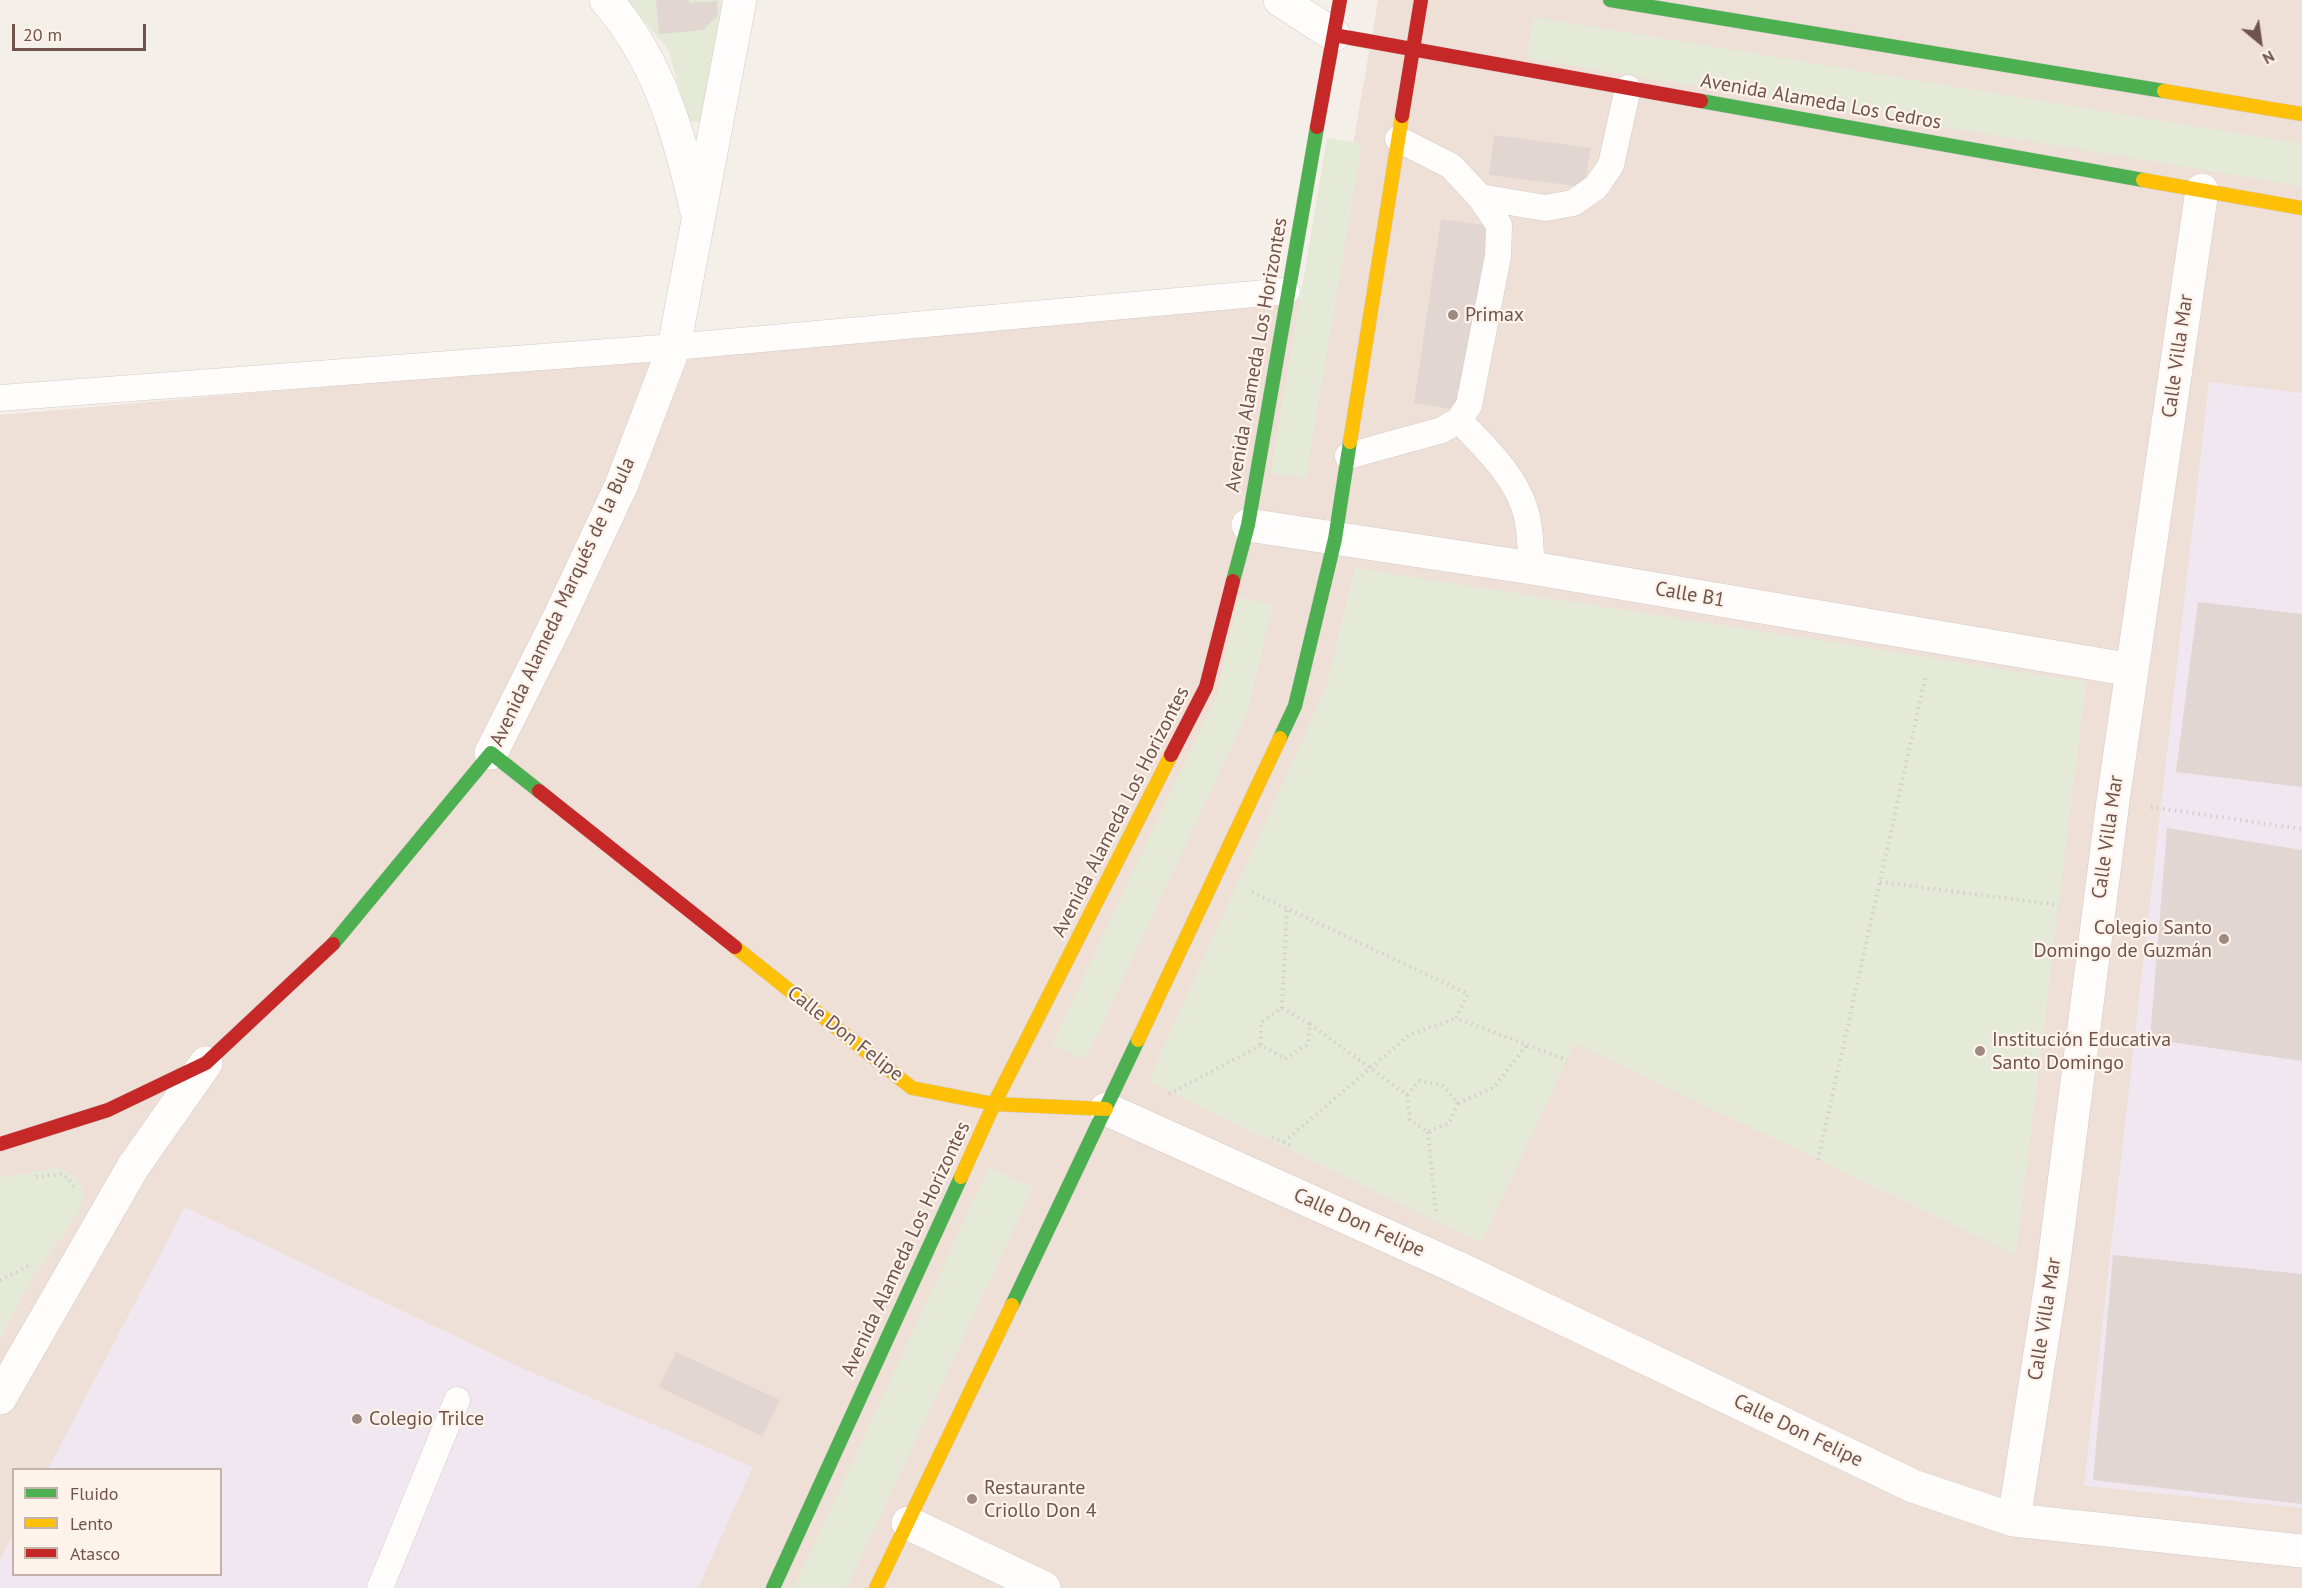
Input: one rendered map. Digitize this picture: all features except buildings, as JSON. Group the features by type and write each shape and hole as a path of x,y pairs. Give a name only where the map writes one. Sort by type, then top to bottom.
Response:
{"main road":[{"name":"Avenida Alameda Los Horizontes","path":"773,1588 994,1104 1206,687 1248,525 1287,291 1340,0"},
{"path":"876,1588 1106,1109 1295,706 1335,539 1421,0"},
{"path":"1610,0 2302,114"},
{"name":"Avenida Alameda Los Cedros","path":"1334,35 2302,208"},
{"name":"Avenida Alameda Marqués de la Bula","path":"206,1063 343,934 491,753"},
{"name":"Calle Don Felipe","path":"491,753 912,1088 994,1104 1106,1109"},
{"path":"0,1144 108,1110 206,1063"}],"street":[{"name":"Avenida Alameda Marqués de la Bula","path":"606,0 620,15 658,77 682,146 699,222"},
{"name":"Avenida Alameda Marqués de la Bula","path":"491,753 559,618 621,486 674,347 740,0"},
{"path":"1280,0 1334,35"},
{"name":"Calle Villa Mar","path":"2014,1520 2052,1277 2113,801 2202,190"},
{"name":"Calle B1","path":"1248,525 1532,568 2132,670"},
{"name":"Avenida Alameda Marqués de la Bula","path":"0,1398 132,1167 206,1063"},
{"name":"Calle Don Felipe","path":"1106,1109 1456,1267 1913,1486 2014,1520 2302,1551"},
{"path":"908,1523 1044,1588"}],"lane":[{"path":"1480,197 1545,208 1573,203 1596,187 1611,165 1628,88"},
{"path":"1348,456 1442,430 1459,420 1469,405 1498,256 1499,225 1480,197 1451,166 1398,139"},
{"path":"0,398 674,347 1287,291"},
{"path":"1459,420 1498,460 1514,483 1526,514 1532,568"},
{"path":"380,1588 457,1400"}],"path":[{"path":"1818,1160 1927,669"},
{"path":"2113,801 2302,829"},
{"path":"1880,882 2059,905"},
{"path":"1246,890 1467,994 1456,1018"},
{"path":"1282,1008 1287,909"},
{"path":"1282,1008 1310,1024 1407,1095"},
{"path":"1261,1046 1261,1022 1282,1008"},
{"path":"1284,1142 1409,1035 1456,1018 1567,1060"},
{"path":"1261,1046 1285,1059 1308,1044 1310,1024"},
{"path":"1428,1131 1449,1123 1458,1103 1493,1088 1527,1045"},
{"path":"1145,1126 1170,1092 1261,1046"},
{"path":"1428,1131 1410,1120 1407,1095 1419,1080 1442,1085 1458,1103"},
{"path":"1428,1131 1436,1222"},
{"path":"0,1280 36,1262"}],"shaded area":[{"path":"1378,0 2302,0 2302,1588 0,1588 0,415 607,362 1327,295"},
{"name":"Colegio Santo Domingo de Guzmán","path":"2209,382 2302,393 2302,1508 2084,1486"},
{"name":"Colegio Trilce","path":"185,1207 526,1370 753,1467 698,1588 0,1588 0,1560 12,1536 12,1576 222,1576 222,1468 49,1468"}],"green space":[{"path":"626,0 721,0 723,14 701,119 698,122 691,122 687,116 668,49"},
{"path":"1534,17 2302,144 2302,186 1526,58"},
{"path":"1327,138 1362,144 1306,479 1271,473"},
{"path":"1355,568 2086,682 2016,1255 1575,1043 1481,1243 1148,1081 1325,690"},
{"path":"1239,597 1273,605 1247,713 1086,1059 1052,1044 1218,692"},
{"path":"989,1167 1033,1188 847,1588 794,1588"},
{"path":"55,1168 66,1171 79,1182 83,1193 81,1207 38,1269 0,1339 0,1178"}],"traffic: fast":[{"path":"1610,0 2164,91"},
{"path":"1701,101 2143,180"},
{"path":"1233,581 1248,525 1317,127"},
{"path":"1280,738 1295,706 1335,539 1350,442"},
{"path":"333,944 491,753 539,791"},
{"path":"1012,1305 1138,1040"},
{"path":"773,1588 961,1177"}],"traffic: slow":[{"path":"2164,91 2302,114"},
{"path":"1350,442 1402,116"},
{"path":"2143,180 2302,208"},
{"path":"1138,1040 1280,738"},
{"path":"961,1177 994,1104 1171,755"},
{"path":"735,947 912,1088 994,1104 1106,1109"},
{"path":"876,1588 1012,1305"}],"traffic: jam":[{"path":"1317,127 1340,0"},
{"path":"1402,116 1421,0"},
{"path":"1334,35 1701,101"},
{"path":"1171,755 1206,687 1233,581"},
{"path":"539,791 735,947"},
{"path":"0,1144 108,1110 206,1063 333,944"}],"place":[{"name":"Primax","path":"1453,315"},
{"name":"Colegio Santo Domingo de Guzmán","path":"2224,939"},
{"name":"Institución Educativa Santo Domingo","path":"1980,1051"},
{"name":"Colegio Trilce","path":"357,1419"},
{"name":"Restaurante Criollo Don 4","path":"972,1499"}]}
